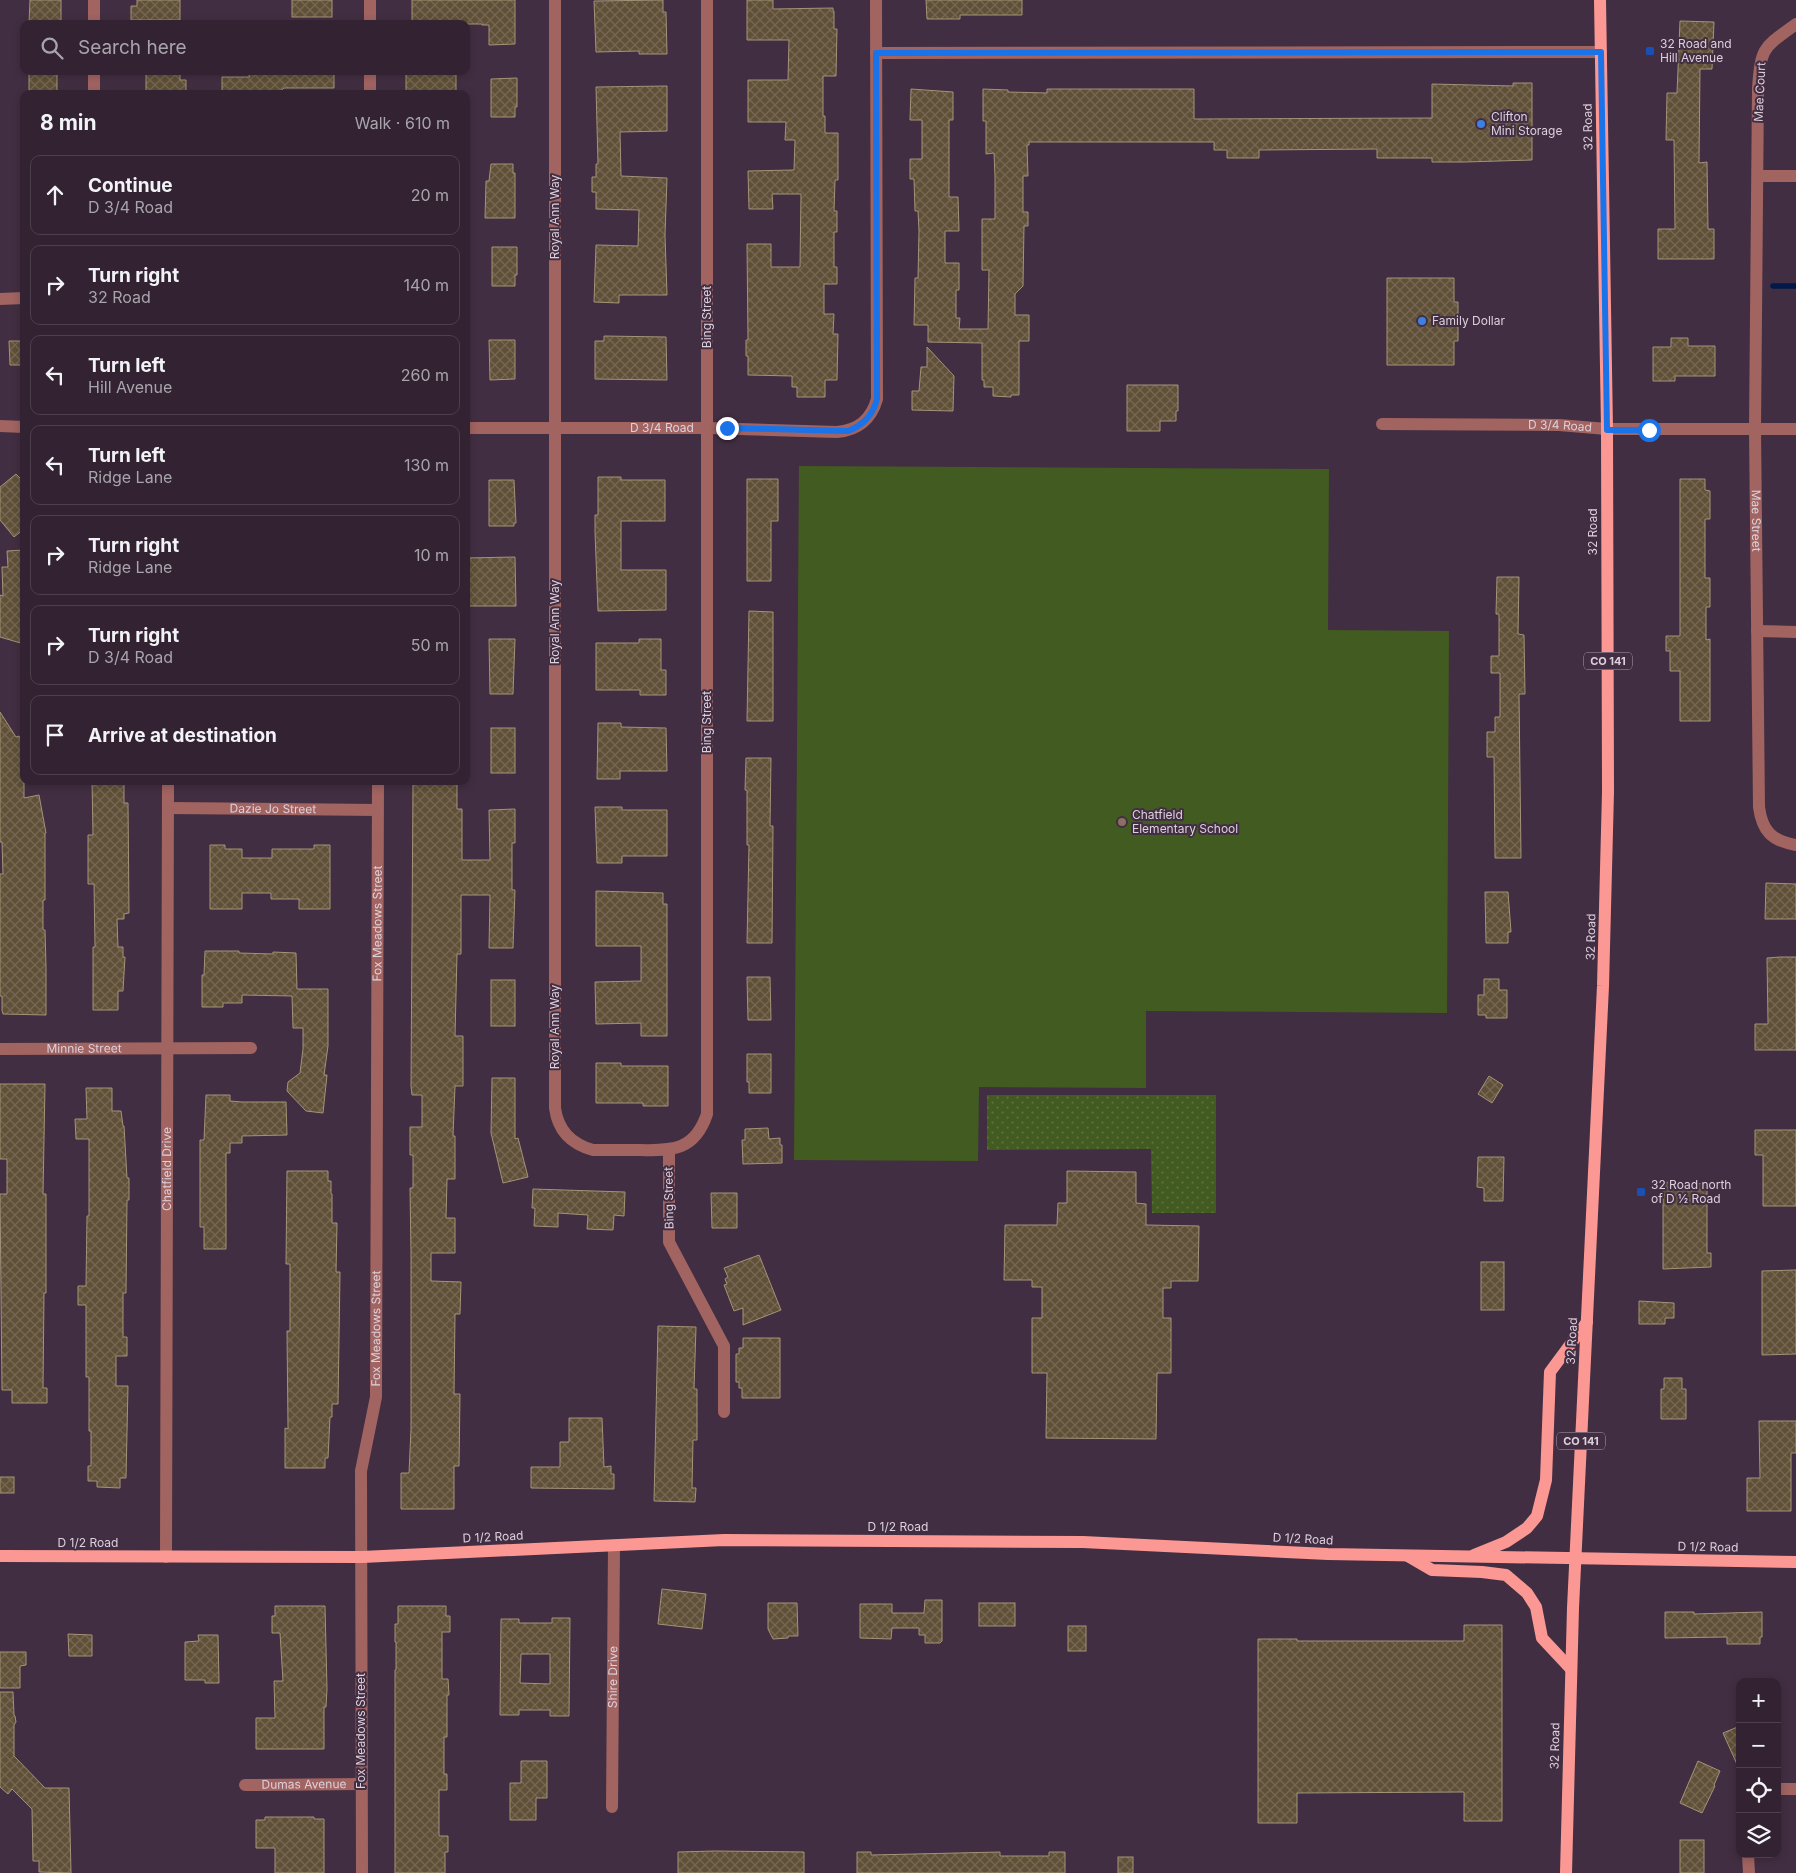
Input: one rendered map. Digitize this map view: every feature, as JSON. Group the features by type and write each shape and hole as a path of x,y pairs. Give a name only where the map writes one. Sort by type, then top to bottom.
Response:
{"main road":[{"name":"32 Road","path":"1566,1873 1575,1559 1603,986 1608,802 1607,430 1600,0"},
{"path":"1468,1557 1506,1542 1527,1528 1537,1516 1546,1480 1550,1372 1586,1322"},
{"name":"D 1/2 Road","path":"0,1556 362,1557 724,1540 1083,1542 1328,1554 1796,1562"},
{"path":"1406,1555 1432,1570 1506,1575 1527,1593 1536,1607 1542,1638 1571,1669"}],"street":[{"path":"94,0 94,20"},
{"path":"370,0 370,20"},
{"name":"Royal Ann Way","path":"556,0 557,1117 565,1134 573,1142 583,1147 594,1150 668,1150"},
{"name":"Bing Street","path":"707,0 707,1114 704,1124 692,1139 685,1145 668,1150 670,1242 724,1346 724,1412"},
{"path":"876,0 876,53 1601,52"},
{"name":"Mae Court","path":"1758,176 1758,88 1760,61 1763,52 1771,42 1796,24"},
{"name":"D 3/4 Road","path":"470,428 707,428 837,432 858,428 871,415 877,399 876,53"},
{"path":"94,75 94,90"},
{"path":"370,75 370,90"},
{"path":"1758,176 1796,176"},
{"name":"Mae Street","path":"1758,176 1756,429 1759,807 1760,821 1769,834 1784,843 1796,845"},
{"path":"0,299 20,298"},
{"name":"D 3/4 Road","path":"1382,424 1559,425 1607,430 1796,429"},
{"path":"0,426 20,427"},
{"path":"1757,632 1796,632"},
{"name":"Chatfield Drive","path":"166,1557 168,785"},
{"name":"Fox Meadows Street","path":"362,1873 361,1471 376,1397 378,785"},
{"name":"Dazie Jo Street","path":"168,808 378,810"},
{"name":"Minnie Street","path":"0,1049 251,1048"},
{"name":"Shire Drive","path":"612,1807 614,1546"},
{"name":"Dumas Avenue","path":"245,1785 362,1784"},
{"path":"1781,1789 1796,1789"},
{"path":"1748,1858 1749,1873"}],"green space":[{"path":"799,466 1329,469 1328,630 1449,631 1447,1013 1146,1011 1146,1088 979,1087 978,1161 794,1160"},
{"path":"987,1095 1216,1095 1216,1213 1152,1213 1151,1149 987,1150"}],"building":[{"path":"30,0 61,0 61,20 29,20"},
{"path":"137,0 180,0 180,20 131,20 131,6 137,6"},
{"path":"292,0 332,0 332,17 292,17"},
{"path":"412,0 515,0 515,44 489,45 489,25 470,24 470,20 412,20"},
{"path":"663,0 663,12 666,12 667,54 639,54 639,51 596,52 594,1"},
{"path":"747,0 773,0 773,9 833,8 834,11 834,29 837,29 836,76 823,76 823,116 825,116 825,133 838,133 838,180 835,180 834,211 837,211 837,232 834,232 834,267 837,267 837,284 824,284 824,314 834,314 833,334 838,334 837,380 825,380 825,397 797,397 797,387 792,387 792,376 748,375 748,356 746,356 746,340 748,340 747,244 771,244 771,267 800,267 801,194 772,194 773,209 749,209 748,171 794,170 795,140 785,140 786,122 748,122 748,80 788,80 789,40 747,40"},
{"path":"926,0 1022,0 1022,15 960,15 960,19 927,19"},
{"path":"1680,21 1714,22 1712,69 1700,69 1699,163 1707,162 1708,229 1714,229 1714,259 1658,259 1658,229 1675,229 1674,140 1666,140 1667,93 1677,93"},
{"path":"29,75 57,75 57,90 29,90"},
{"path":"146,75 180,75 180,80 186,80 186,90 146,90"},
{"path":"249,75 334,75 334,88 222,90 222,77 250,77"},
{"path":"406,75 456,75 456,90 406,90"},
{"path":"517,78 515,117 491,117 491,79"},
{"path":"1513,83 1532,83 1532,160 1432,162 1432,158 1377,158 1377,149 1259,150 1259,158 1227,158 1227,150 1214,150 1214,142 1029,142 1029,145 1027,145 1028,176 1023,176 1023,212 1028,212 1028,226 1024,226 1023,286 1015,294 1015,315 1029,315 1029,341 1019,341 1019,395 1011,395 1011,397 993,396 993,387 984,387 984,380 982,380 982,343 928,342 928,325 914,325 919,231 918,211 915,211 914,179 910,179 910,159 922,159 922,120 910,120 911,89 953,92 953,120 949,120 949,197 958,197 959,231 945,231 945,263 959,263 959,290 956,290 956,318 960,318 959,329 988,329 989,270 982,270 982,219 995,219 995,177 994,153 986,154 986,121 983,121 983,89 1047,93 1047,89 1194,89 1194,119 1432,118 1432,84 1513,86"},
{"path":"667,86 667,131 620,132 621,176 667,178 665,235 667,295 619,295 619,303 594,302 596,245 638,246 639,210 596,209 596,192 592,192 592,177 596,177 596,164 598,164 596,87"},
{"path":"491,164 513,164 513,173 515,173 515,218 485,218 486,181 489,181"},
{"path":"492,247 517,247 515,286 492,286"},
{"name":"Family Dollar","path":"1387,278 1454,278 1454,302 1458,302 1458,341 1454,341 1454,365 1387,365"},
{"path":"604,336 666,337 667,380 595,379 595,341 604,341"},
{"path":"1671,338 1688,338 1688,346 1715,346 1715,376 1675,376 1675,381 1653,381 1653,347 1671,347"},
{"path":"489,340 515,340 515,379 490,380"},
{"path":"9,341 20,341 20,365 10,365"},
{"path":"927,347 954,376 953,411 912,410 912,391 919,391 921,367 927,367"},
{"path":"1127,385 1178,385 1176,421 1160,421 1160,431 1127,431"},
{"path":"16,474 20,478 20,532 14,537 0,520 0,487"},
{"path":"598,477 621,477 621,480 665,480 665,521 621,521 621,570 666,570 666,610 598,611 595,515 598,515"},
{"path":"747,479 778,479 778,521 771,521 771,581 747,581"},
{"path":"1680,479 1705,479 1705,490 1710,491 1710,519 1705,519 1705,578 1710,578 1710,607 1706,607 1706,640 1710,639 1710,721 1680,721 1680,671 1670,671 1670,651 1666,651 1666,636 1680,636"},
{"path":"489,480 514,480 516,523 514,523 514,526 489,526"},
{"path":"20,550 20,643 0,637 0,595 3,596 2,567 8,567 7,551"},
{"path":"515,557 516,606 470,606 470,558"},
{"path":"1497,577 1519,577 1518,634 1524,635 1525,694 1519,694 1521,858 1495,858 1494,757 1487,757 1487,732 1495,732 1495,717 1500,717 1500,673 1491,673 1491,656 1499,656 1499,614 1496,614"},
{"path":"749,611 773,612 773,721 747,721"},
{"path":"489,639 515,639 513,694 490,694"},
{"path":"639,639 661,639 661,670 666,670 666,695 640,695 640,690 596,690 596,643 639,643"},
{"path":"0,712 16,737 19,736 20,738 20,785 24,785 24,798 39,795 46,833 43,930 45,930 46,1015 3,1014 2,996 0,996 0,874 3,874 2,842 0,842"},
{"path":"598,723 621,723 621,727 666,728 667,771 620,771 620,779 597,779"},
{"path":"491,728 515,728 515,773 491,773"},
{"path":"746,758 771,758 770,826 773,826 772,943 747,943 749,845 747,845 747,790 745,790"},
{"path":"92,785 124,785 124,803 128,803 129,913 124,914 124,919 117,919 118,947 123,947 123,957 125,957 123,991 118,991 118,1010 93,1010 94,884 88,884 88,835 93,835"},
{"path":"413,785 457,785 457,809 462,809 462,860 490,860 489,810 515,809 515,843 512,843 512,890 515,890 513,948 489,948 490,895 461,895 461,954 457,954 455,1036 463,1036 463,1086 455,1086 453,1136 455,1136 455,1179 447,1179 446,1218 455,1218 455,1253 431,1253 431,1281 461,1282 460,1314 455,1314 454,1394 460,1394 459,1466 454,1466 454,1509 401,1509 401,1473 409,1473 411,1429 410,1188 413,1188 413,1155 410,1155 410,1127 422,1127 422,1095 412,1095"},
{"path":"595,807 622,807 622,810 667,810 667,856 622,856 622,863 597,863"},
{"path":"210,845 225,845 225,849 242,849 242,858 272,858 272,849 314,849 314,845 330,845 330,909 299,909 299,899 271,899 271,893 242,893 242,909 210,909"},
{"path":"1766,883 1796,884 1796,919 1765,919"},
{"path":"596,891 663,893 663,904 667,904 667,1036 641,1036 641,1023 596,1024 595,982 641,981 641,946 596,946"},
{"path":"1485,892 1508,892 1511,932 1508,932 1508,943 1486,943"},
{"path":"205,951 273,954 273,952 296,953 297,989 328,989 328,1046 324,1075 327,1075 323,1113 306,1111 287,1091 288,1082 300,1073 303,1049 303,1028 293,1028 292,996 242,995 242,1003 223,1003 223,1007 202,1007 202,975 204,975"},
{"path":"1796,957 1796,1050 1755,1050 1755,1024 1768,1024 1767,958"},
{"path":"747,977 770,977 771,1020 748,1020"},
{"path":"1484,979 1499,979 1499,990 1507,990 1507,1018 1486,1018 1486,1015 1478,1015 1478,995 1484,995"},
{"path":"491,980 515,980 515,1026 491,1026"},
{"path":"747,1054 771,1054 771,1093 749,1093"},
{"path":"596,1063 621,1063 621,1066 668,1066 668,1106 643,1106 643,1103 596,1103"},
{"path":"1489,1076 1503,1085 1492,1103 1478,1094"},
{"path":"492,1078 515,1078 515,1139 518,1138 528,1177 503,1183 491,1133"},
{"path":"0,1084 45,1084 43,1194 46,1194 46,1293 44,1293 43,1388 47,1388 47,1403 12,1403 12,1390 2,1390 0,1194 7,1194 7,1159 0,1159"},
{"path":"86,1088 112,1088 112,1111 121,1111 124,1126 127,1178 129,1178 126,1293 123,1293 123,1337 127,1337 127,1356 116,1356 116,1386 128,1386 126,1478 120,1478 120,1488 97,1487 97,1481 88,1481 88,1466 91,1466 91,1431 89,1431 89,1377 86,1377 86,1305 78,1305 78,1286 86,1286 87,1216 89,1216 89,1139 76,1139 75,1119 87,1119"},
{"path":"206,1095 230,1095 230,1101 286,1102 287,1135 242,1136 242,1143 230,1143 230,1153 226,1153 226,1249 204,1249 204,1227 200,1227 200,1140 204,1140"},
{"path":"768,1128 769,1139 780,1138 782,1163 743,1164 742,1140 745,1140 745,1129"},
{"path":"1755,1130 1796,1130 1796,1206 1763,1206 1763,1155 1755,1155"},
{"path":"1478,1157 1504,1157 1503,1201 1484,1201 1484,1188 1477,1187"},
{"path":"287,1171 328,1171 328,1181 331,1181 332,1194 332,1223 337,1223 336,1272 340,1272 338,1404 332,1404 328,1458 325,1458 325,1468 285,1468 285,1428 288,1429 287,1331 290,1331 290,1264 286,1264"},
{"path":"1067,1171 1136,1172 1136,1203 1146,1204 1146,1225 1199,1226 1198,1281 1171,1281 1171,1288 1163,1288 1163,1318 1171,1318 1171,1373 1157,1373 1156,1439 1046,1438 1047,1373 1032,1373 1032,1318 1042,1318 1042,1287 1032,1287 1032,1280 1004,1280 1005,1225 1057,1225 1058,1203 1067,1203"},
{"path":"1663,1182 1707,1184 1707,1253 1711,1253 1711,1267 1663,1269"},
{"path":"533,1189 625,1192 624,1216 614,1215 613,1230 587,1229 588,1215 558,1213 558,1227 534,1226 535,1208 532,1208"},
{"path":"711,1193 737,1193 737,1228 712,1228"},
{"path":"759,1255 781,1310 743,1325 743,1308 734,1311 724,1285 727,1284 725,1279 728,1277 724,1268"},
{"path":"1481,1262 1504,1262 1504,1310 1481,1310"},
{"path":"1796,1270 1796,1354 1762,1355 1762,1271"},
{"path":"1639,1301 1674,1303 1674,1318 1665,1318 1665,1324 1639,1324"},
{"path":"658,1326 696,1327 694,1389 697,1389 697,1440 693,1440 692,1488 696,1488 695,1502 654,1501"},
{"path":"743,1338 780,1338 780,1398 742,1398 742,1388 739,1388 739,1382 736,1382 736,1354 739,1354 739,1348 743,1348"},
{"path":"1664,1378 1682,1378 1682,1389 1686,1389 1686,1419 1661,1419 1661,1389 1664,1389"},
{"path":"569,1418 602,1418 604,1467 611,1466 611,1474 614,1474 614,1489 531,1488 531,1467 560,1467 560,1442 569,1442"},
{"path":"1759,1421 1796,1421 1796,1453 1791,1453 1791,1511 1747,1511 1747,1478 1760,1478"},
{"path":"0,1477 14,1477 14,1493 0,1493"},
{"path":"662,1589 706,1594 702,1629 658,1624"},
{"path":"925,1600 942,1600 942,1641 940,1643 925,1643 925,1635 919,1635 919,1628 892,1628 891,1639 860,1638 860,1604 892,1604 892,1613 924,1613"},
{"path":"768,1603 797,1603 798,1636 773,1639 768,1629"},
{"path":"979,1603 1015,1603 1015,1626 979,1626"},
{"path":"275,1606 325,1606 327,1689 326,1707 324,1707 324,1749 256,1749 256,1718 275,1718 274,1681 283,1681 280,1633 272,1633 272,1616 275,1616"},
{"path":"398,1606 446,1606 446,1616 450,1616 450,1632 442,1632 442,1679 448,1679 449,1695 447,1695 447,1737 444,1737 444,1774 447,1774 447,1790 439,1790 439,1836 448,1836 448,1852 445,1852 445,1873 395,1873 395,1624 398,1624"},
{"path":"1665,1612 1694,1612 1694,1614 1762,1612 1762,1637 1760,1637 1760,1644 1727,1644 1727,1637 1665,1638"},
{"path":"552,1618 570,1618 569,1716 550,1716 550,1710 519,1710 519,1715 500,1715 501,1619 519,1619 519,1623 552,1623","holes":["521,1654 550,1654 550,1684 520,1683"]},
{"path":"1464,1625 1502,1625 1502,1821 1464,1821 1464,1792 1297,1793 1297,1823 1258,1823 1258,1639 1297,1639 1297,1641 1464,1641"},
{"path":"1068,1626 1086,1626 1086,1651 1068,1651"},
{"path":"68,1634 92,1635 92,1656 69,1656"},
{"path":"198,1635 218,1635 219,1683 205,1683 205,1680 185,1680 185,1642 199,1641"},
{"path":"0,1652 26,1652 26,1665 20,1666 20,1688 0,1688"},
{"path":"0,1692 13,1692 16,1722 14,1725 14,1756 45,1788 69,1788 71,1873 39,1872 39,1861 33,1861 32,1809 12,1789 8,1794 0,1787"},
{"path":"1736,1728 1736,1762 1723,1733"},
{"path":"521,1761 547,1761 547,1798 536,1798 536,1820 510,1820 510,1783 521,1783"},
{"path":"1698,1761 1720,1771 1702,1813 1680,1803"},
{"path":"265,1817 314,1817 314,1819 324,1819 324,1873 275,1873 275,1848 256,1848 256,1820 265,1820"},
{"path":"1680,1840 1704,1840 1704,1873 1680,1873"},
{"path":"678,1852 804,1852 804,1873 678,1873"},
{"path":"857,1852 871,1852 871,1855 1000,1852 1000,1856 1049,1856 1049,1852 1065,1852 1065,1873 857,1873"},
{"path":"1118,1857 1133,1857 1133,1873 1118,1873"}],"waterway":[{"path":"1773,286 1796,286"}],"place":[{"name":"32 Road and Hill Avenue","path":"1650,51"},
{"name":"Clifton Mini Storage","path":"1481,124"},
{"name":"Family Dollar","path":"1422,321"},
{"name":"Chatfield Elementary School","path":"1122,822"},
{"name":"32 Road north of D ½ Road","path":"1641,1192"}],"route":[{"path":"727,428 848,431 858,428 865,422 875,407 877,399 876,53 1601,52 1607,430 1649,430"}]}
